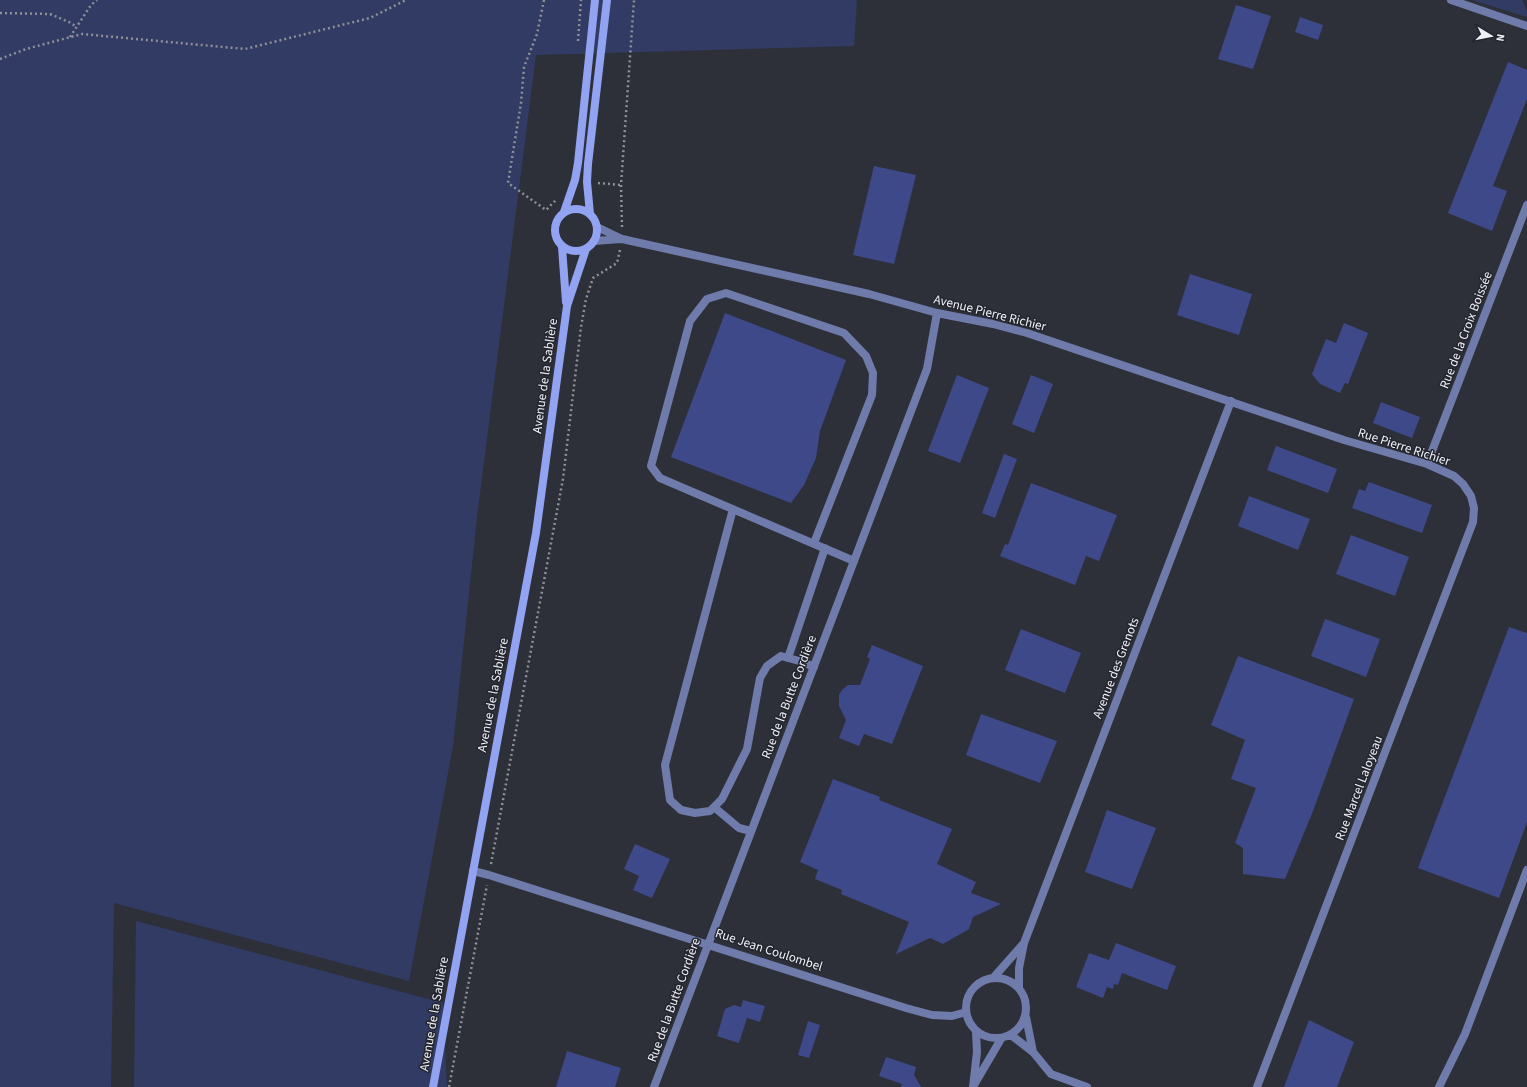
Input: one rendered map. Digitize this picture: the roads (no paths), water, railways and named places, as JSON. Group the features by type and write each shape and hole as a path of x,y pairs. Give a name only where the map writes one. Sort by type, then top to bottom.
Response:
{"main road":[{"path":"564,212 575,180 578,163 595,0"},
{"path":"590,214 587,182 588,164 607,0"},
{"path":"577,208 590,214 597,226 597,234 594,241 586,249 579,251 572,251 562,246 555,235 554,229 559,216 570,209 577,208"},
{"name":"Avenue de la Sablière","path":"562,246 567,306"},
{"name":"Avenue de la Sablière","path":"434,1087 536,533 567,306 586,249"}],"street":[{"path":"1451,0 1527,26"},
{"name":"Rue de la Croix Boissée","path":"1427,464 1527,204"},
{"name":"Avenue Pierre Richier","path":"597,226 622,239 869,294 937,313 993,324 1027,333 1344,440"},
{"name":"Avenue Pierre Richier","path":"594,241 622,239"},
{"path":"814,543 872,395 873,373 866,356 844,333 726,293 707,299 690,321 651,466 660,478 854,561"},
{"name":"Rue de la Butte Cordière","path":"654,1087 927,369 937,313"},
{"name":"Avenue des Grenots","path":"1019,988 1019,968 1024,943 1230,401"},
{"name":"Rue Pierre Richier","path":"1344,440 1427,464 1454,476 1463,484 1471,496"},
{"name":"Rue Marcel Laloyeau","path":"1257,1087 1473,522 1474,508 1471,496"},
{"path":"733,509 665,765 670,800 681,810 695,813 710,811 722,799 747,749 760,678 767,666 781,656 803,662 814,667"},
{"path":"788,658 825,548"},
{"path":"714,807 739,828 751,831"},
{"path":"1439,1087 1465,1034 1527,870"},
{"name":"Rue Jean Coulombel","path":"473,871 489,874 932,1015 952,1016 966,1012"},
{"name":"Avenue des Grenots","path":"994,978 1024,943"},
{"path":"1026,1017 1019,1029 1011,1036 1001,1039 985,1037 976,1032 969,1023 966,1012 968,995 975,986 983,980 994,978 1001,978 1011,981 1019,988 1024,996 1027,1006 1026,1017 1033,1052"},
{"path":"973,1087 977,1052 976,1032"},
{"path":"1011,1036 1033,1052 1051,1074 1087,1087"},
{"path":"973,1087 1001,1039"}]}
